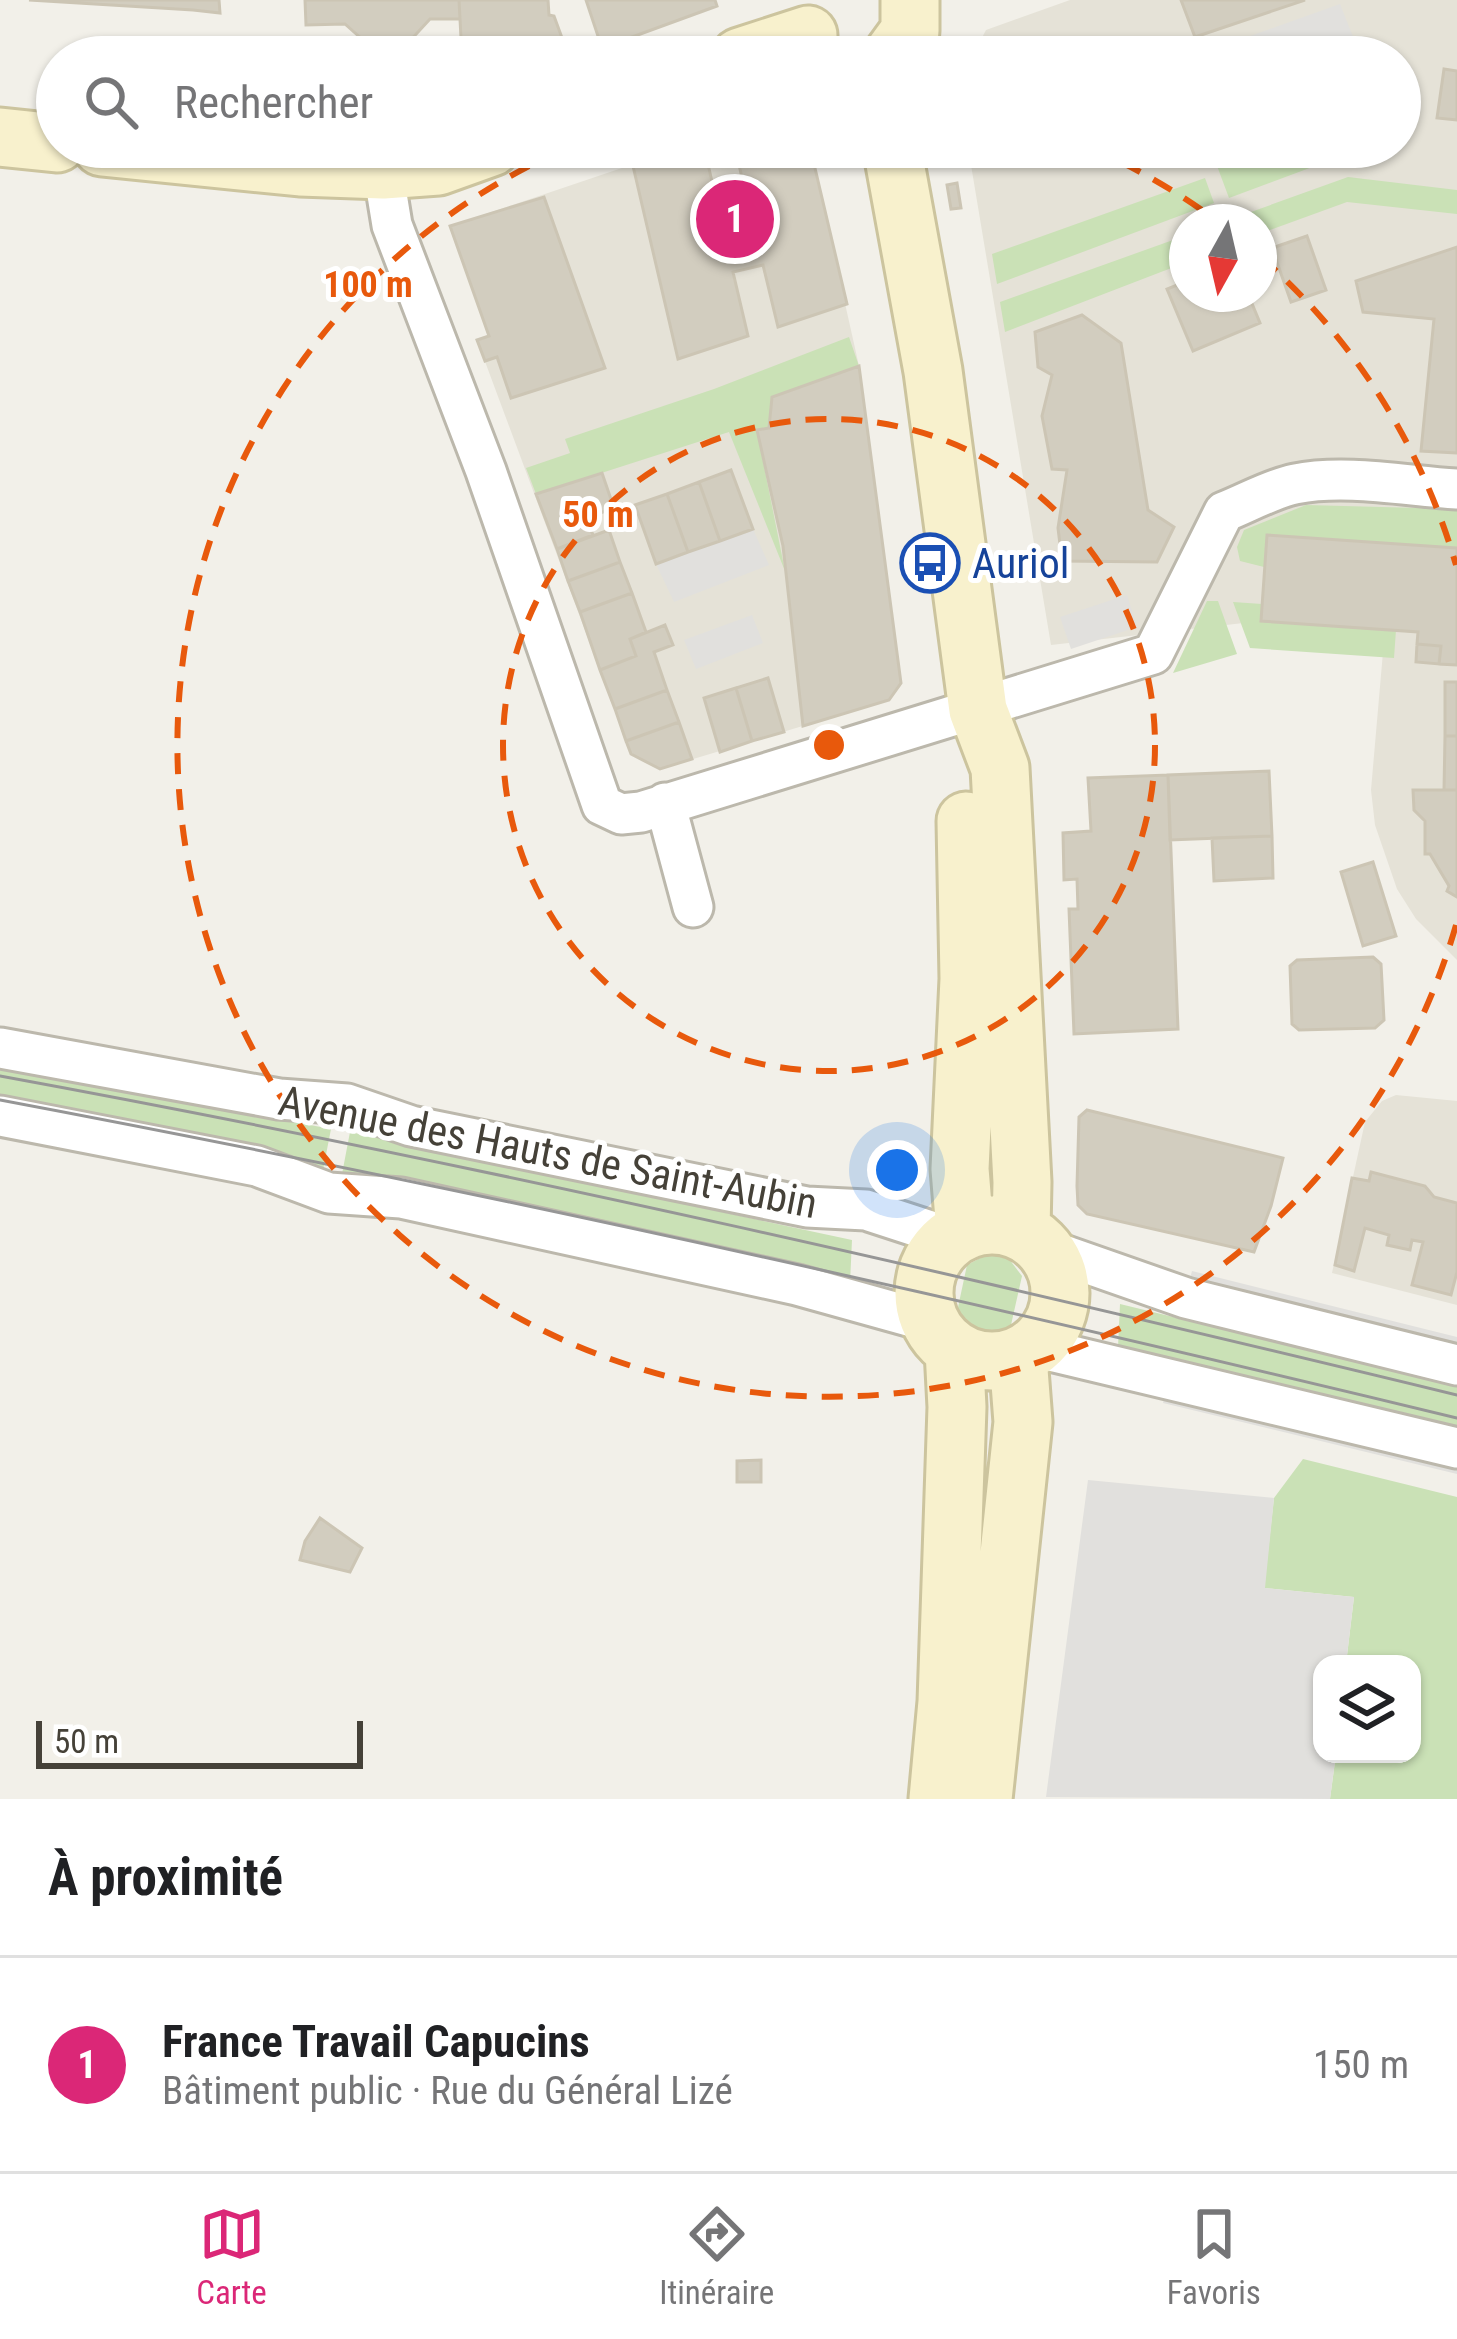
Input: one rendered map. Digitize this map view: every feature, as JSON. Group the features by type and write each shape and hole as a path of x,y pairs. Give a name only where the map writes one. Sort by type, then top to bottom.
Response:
{"main road":[{"path":"907,36 910,0"},
{"path":"0,137 36,140"},
{"path":"342,168 410,168"},
{"path":"896,168 933,371 978,710 964,776 969,979 960,1168 995,1237 1059,1280 1060,1299 1055,1321 1026,1352 985,1361 942,1336"},
{"path":"938,1799 945,1749 956,1452 942,1336 925,1306 926,1277 938,1251 995,1237"},
{"path":"983,1799 1023,1422 1026,1352"}],"street":[{"path":"383,170 392,225 486,471 602,805 621,814 641,812 1153,654 1224,512 1294,484 1457,489"},
{"path":"665,803 693,907"},
{"name":"Avenue des Hauts de Saint-Aubin","path":"0,1048 279,1099 347,1104 433,1131 807,1207 866,1210 995,1237 1186,1298 1457,1365"},
{"name":"Avenue des Hauts de Saint-Aubin","path":"0,1116 257,1166 329,1192 400,1198 797,1285 942,1336"},
{"path":"1026,1352 1457,1448"}],"shaded area":[{"path":"1070,0 1457,0 1457,960 1416,919 1397,889 1375,825 1371,790 1385,629 1261,621 1051,645 972,168 1421,168 1421,36 983,36 986,30"},
{"path":"1340,4 1353,36 1250,36"},
{"path":"622,168 815,168 859,366 901,683 889,700 660,769 631,754 477,340 489,335 450,226"},
{"path":"753,529 769,565 674,602 656,564"},
{"path":"1127,595 1137,627 1071,649 1060,617"},
{"path":"752,615 763,643 696,669 684,640"},
{"path":"1396,1095 1457,1101 1457,1305 1332,1273 1365,1122 1382,1101"},
{"path":"1192,1271 1457,1337 1457,1352 1188,1286"},
{"path":"1166,1390 1457,1461 1457,1474 1163,1403"},
{"path":"1088,1480 1274,1498 1265,1588 1354,1597 1347,1655 1313,1655 1313,1763 1335,1763 1330,1799 1046,1797"}],"green space":[{"path":"1218,168 1310,168 1229,198"},
{"path":"1348,177 1457,190 1457,214 1347,202 1277,227 1277,204 1273,204"},
{"path":"1205,178 1214,203 1169,204 1169,220 997,284 992,254"},
{"path":"1169,241 1169,269 1005,332 1000,302"},
{"path":"849,337 859,366 772,397 769,428 757,431 785,571 729,432 536,494 526,468 570,453 565,439"},
{"path":"1306,505 1457,509 1457,548 1267,535 1264,567 1240,561 1237,547 1244,530"},
{"path":"1207,601 1218,601 1237,654 1173,673"},
{"path":"1233,602 1262,604 1261,621 1396,630 1394,658 1250,648"},
{"path":"0,1066 331,1129 323,1170 0,1108"},
{"path":"350,1132 852,1240 850,1283 342,1174"},
{"path":"988,1254 1009,1259 1022,1276 1011,1325 988,1333 968,1325 957,1312 967,1265"},
{"path":"1120,1304 1457,1386 1457,1428 1118,1347"},
{"path":"1303,1459 1457,1497 1457,1799 1330,1799 1335,1763 1421,1763 1421,1655 1347,1655 1354,1597 1264,1588 1274,1498"}],"building":[{"path":"29,0 219,0 220,13 193,10"},
{"path":"305,0 459,0 460,19 430,19 414,36 358,36 345,24 306,25"},
{"path":"459,0 548,0 549,15 554,16 561,36 461,36"},
{"path":"586,0 715,0 717,6 635,36 598,36"},
{"path":"1181,0 1305,0 1198,36"},
{"path":"1444,69 1457,71 1457,120 1437,118"},
{"path":"633,168 709,168 713,186 742,178 740,168 815,168 847,304 778,327 763,265 733,272 748,336 678,359"},
{"path":"957,183 961,208 951,209 947,185"},
{"path":"544,197 605,368 511,398 497,357 485,361 477,340 489,336 450,226"},
{"path":"1307,236 1326,290 1291,302 1277,262 1277,246"},
{"path":"1457,247 1457,453 1421,451 1434,319 1363,312 1356,281"},
{"path":"1177,312 1255,312 1260,323 1193,351"},
{"path":"1082,315 1121,343 1148,510 1174,527 1157,562 1062,561 1058,528 1067,470 1052,469 1042,416 1052,375 1038,367 1035,332"},
{"path":"859,366 901,683 889,700 803,726 783,546 757,430 769,428 772,397"},
{"path":"731,470 753,529 720,541 699,482"},
{"path":"602,473 614,508 586,518 593,535 557,549 536,494"},
{"path":"699,482 720,541 688,552 667,494"},
{"path":"667,494 688,552 656,564 635,505"},
{"path":"609,530 620,562 568,581 557,549"},
{"path":"1267,535 1457,548 1457,665 1439,664 1441,646 1417,644 1418,632 1261,621"},
{"path":"620,562 632,593 580,612 568,581"},
{"path":"632,593 646,632 630,639 636,656 600,670 580,612"},
{"path":"665,625 673,645 654,652 667,690 615,709 600,670 636,656 630,639"},
{"path":"1417,644 1441,646 1439,664 1416,662"},
{"path":"768,678 784,732 752,741 736,688"},
{"path":"1445,682 1457,682 1457,736 1445,736"},
{"path":"736,688 752,741 720,752 704,698"},
{"path":"667,690 679,722 626,741 615,709"},
{"path":"679,722 692,759 660,769 631,754 626,741"},
{"path":"1445,736 1457,736 1457,790 1444,790"},
{"path":"1269,771 1272,836 1170,840 1168,775"},
{"path":"1168,775 1178,1029 1074,1034 1069,909 1078,909 1077,879 1064,880 1063,833 1091,831 1088,778"},
{"path":"1413,790 1457,790 1457,897 1447,891 1449,886 1430,854 1425,854 1425,821 1414,810"},
{"path":"1272,836 1273,878 1214,881 1212,838"},
{"path":"1373,862 1396,936 1363,946 1341,872"},
{"path":"1373,957 1381,964 1384,1020 1375,1028 1299,1030 1292,1024 1290,966 1297,960"},
{"path":"1087,1110 1283,1158 1254,1252 1087,1214 1078,1205 1077,1186 1079,1117"},
{"path":"1371,1172 1425,1186 1434,1197 1457,1203 1457,1272 1451,1295 1412,1285 1423,1242 1412,1240 1410,1250 1387,1245 1389,1235 1365,1228 1354,1271 1335,1265 1352,1178 1369,1181"},
{"path":"761,1460 761,1482 737,1482 737,1461"},
{"path":"320,1518 362,1548 350,1572 300,1560 305,1541"}],"tram line":[{"path":"0,1076 731,1225 1457,1395"},
{"path":"0,1100 730,1250 1457,1418"}],"place":[{"name":"France Travail Capucins","path":"735,219"},
{"name":"Auriol","path":"930,563"}]}
